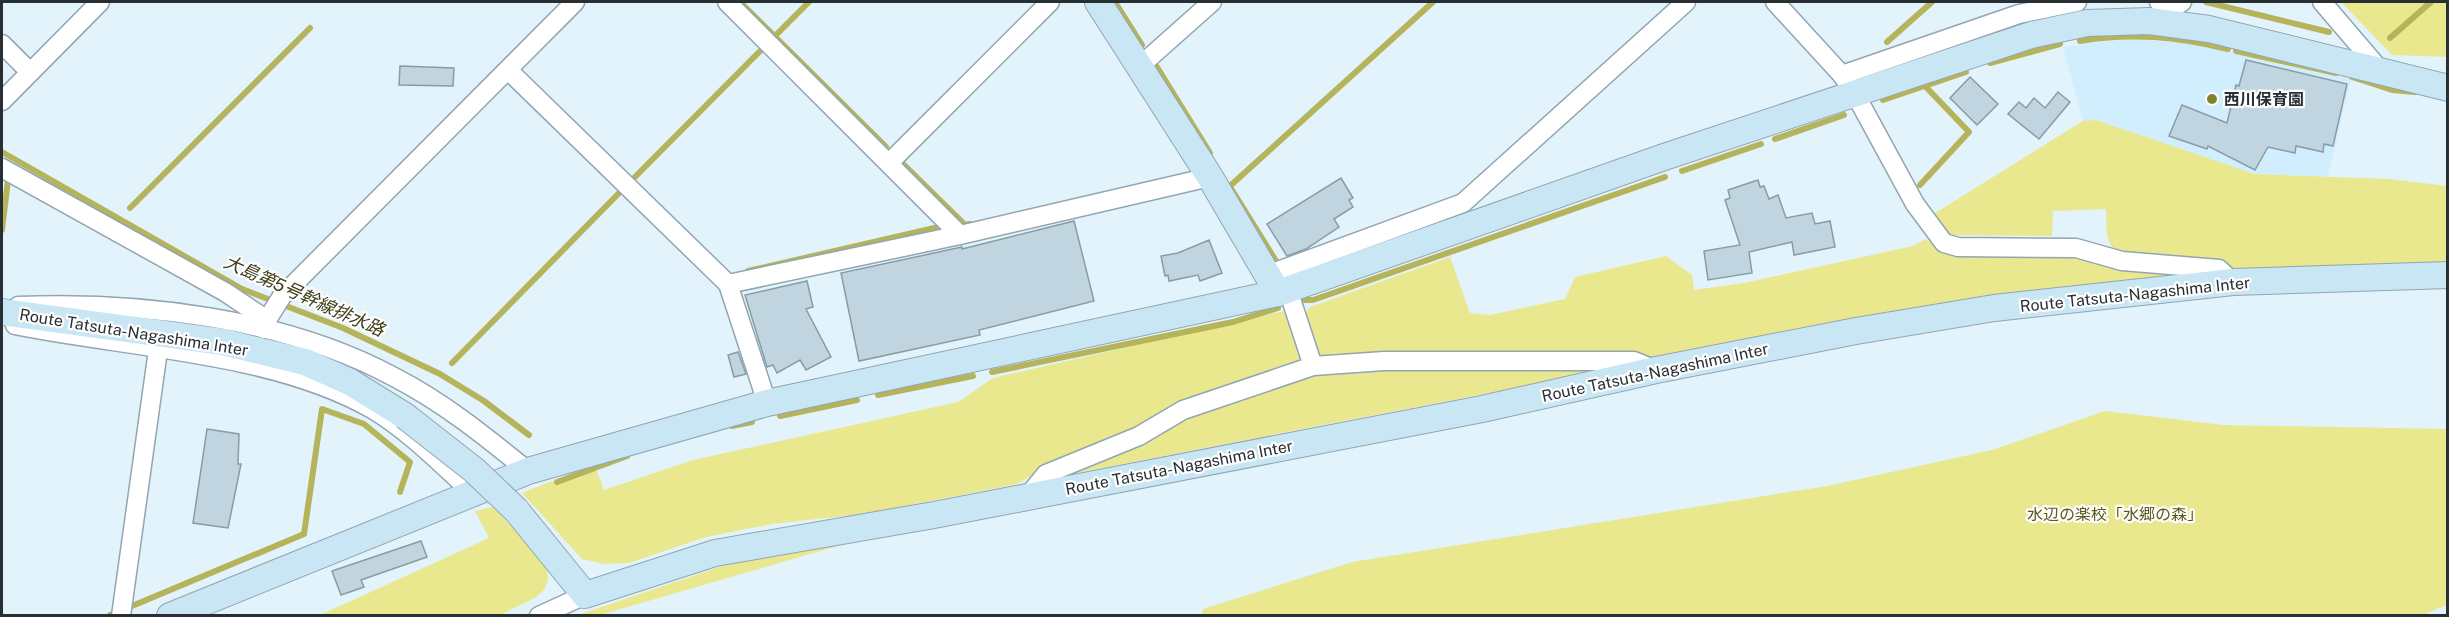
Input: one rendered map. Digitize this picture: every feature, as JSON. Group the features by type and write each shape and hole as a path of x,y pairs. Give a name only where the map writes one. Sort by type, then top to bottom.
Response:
{"street":[{"path":"2,101 100,2"},
{"path":"267,321 282,296 575,2"},
{"path":"727,2 960,235"},
{"path":"889,163 1050,2"},
{"path":"1098,2 1278,286 1313,366"},
{"path":"1140,66 1212,2"},
{"path":"1278,286 1463,203 1686,2"},
{"path":"1777,2 1848,84 1915,204 1944,243 1958,247 2076,248 2122,261 2219,269 2233,282"},
{"path":"170,615 528,471 767,403 1278,286 1848,84 2019,14 2077,2"},
{"path":"2159,2 2182,2"},
{"path":"2322,2 2381,71"},
{"path":"1848,84 2087,22 2149,21 2209,29 2448,88"},
{"path":"2,44 30,72"},
{"path":"508,70 728,284 767,403"},
{"path":"2,168 225,292 267,321 314,344 394,376 442,405 528,471"},
{"path":"728,284 960,235 1210,177"},
{"name":"Route Tatsuta-Nagashima Inter","path":"2,312 223,342 305,362 350,382 405,416 466,463 516,510 585,595 715,554 1482,409 1656,370 1856,331 1994,308 2233,282 2448,275"},
{"path":"2,306 67,304 120,307 267,321"},
{"path":"2,322 80,338 237,361 322,386 372,410 419,444 473,493"},
{"path":"121,615 158,350"},
{"path":"1028,496 1046,474 1139,436 1183,410 1313,366 1384,361 1634,361 1656,370"},
{"path":"539,615 585,595"}],"shaded area":[{"name":"西川保育園","path":"2126,39 2191,43 2351,79 2328,177 2255,174 2097,120 2083,121 2063,47"}],"green space":[{"path":"2341,2 2447,2 2447,57 2392,55"},
{"path":"2096,120 2255,174 2390,179 2447,186 2447,270 2246,272 2210,263 2120,254 2108,239 2106,209 2053,211 2052,236 1949,235 1939,227 1932,215 2083,121"},
{"path":"1926,239 1940,249 2048,250 2214,272 1655,360 1510,357 1470,351 1320,357 1306,312 1310,307 1450,257 1470,313 1490,315 1565,299 1575,277 1666,256 1692,275 1694,290 1744,283 1913,246"},
{"path":"1289,310 1302,355 1298,366 1052,464 1017,484 864,514 772,524 706,537 629,563 604,564 582,559 522,493 552,481 557,484 596,469 604,490 693,460 958,402 993,378"},
{"path":"1628,366 1060,476 1181,415 1317,371"},
{"name":"水辺の楽校「水郷の森」","path":"2105,411 2224,425 2447,429 2447,605 2420,616 1202,615 1203,609 1352,562 1827,486 1992,450"},
{"path":"493,507 536,553 547,570 548,580 544,590 535,598 500,615 318,616 489,538 475,511"},
{"path":"879,534 600,615 575,616 728,564"}],"building":[{"path":"2246,60 2347,84 2333,146 2324,144 2323,152 2296,146 2295,153 2268,147 2255,170 2208,146 2207,149 2169,136 2182,105 2227,123 2236,85 2239,86"},
{"path":"400,66 454,68 453,86 399,85"},
{"path":"1970,77 1998,104 1977,125 1950,98"},
{"path":"2058,92 2070,102 2039,139 2008,114 2019,102 2026,108 2034,98 2045,108"},
{"path":"1341,178 1353,198 1349,200 1353,207 1334,219 1339,227 1306,249 1287,256 1267,224"},
{"path":"1758,180 1760,187 1764,186 1769,199 1778,195 1786,218 1812,213 1815,224 1830,221 1835,247 1794,255 1792,242 1749,252 1752,273 1708,280 1704,251 1740,245 1725,200 1730,198 1728,190"},
{"path":"1074,221 1094,301 979,330 980,335 859,361 841,273 962,247 962,249"},
{"path":"1209,240 1222,273 1200,281 1198,275 1169,281 1168,275 1165,276 1161,256 1178,253"},
{"path":"807,281 813,307 806,309 831,357 806,370 800,360 777,373 773,365 767,367 745,295"},
{"path":"738,352 746,374 734,377 728,355"},
{"path":"207,429 239,434 238,464 241,464 228,528 193,523"},
{"path":"421,541 427,557 361,580 364,587 341,595 332,571"}],"waterway":[{"path":"740,2 886,147"},
{"path":"775,36 809,2"},
{"path":"1115,2 1142,45"},
{"path":"1230,186 1433,2"},
{"path":"1887,42 1932,2"},
{"path":"2206,2 2329,32"},
{"path":"2390,38 2431,2"},
{"path":"130,208 310,28"},
{"path":"2080,41 2136,36 2191,41 2228,49"},
{"path":"1990,63 2060,44"},
{"path":"631,181 763,48"},
{"path":"2236,51 2336,73"},
{"path":"1157,67 1210,153"},
{"path":"1883,100 1966,72"},
{"path":"2352,77 2392,90 2415,92"},
{"path":"1920,185 1969,132 1925,86"},
{"path":"1775,139 1844,115"},
{"path":"1682,171 1761,144"},
{"name":"大島第5号幹線排水路","path":"2,152 242,289 343,328 440,374 484,401 529,435"},
{"path":"901,162 965,225 970,224"},
{"path":"1304,300 1313,300 1665,177"},
{"path":"2,230 8,180"},
{"path":"1232,190 1276,261"},
{"path":"452,363 621,191"},
{"path":"748,271 943,226"},
{"path":"992,372 1233,322 1278,308"},
{"path":"878,395 973,376"},
{"path":"780,416 857,400"},
{"path":"132,606 304,534 322,409 364,424 410,462 400,492"},
{"path":"732,426 752,422"},
{"path":"557,482 627,456"}],"place":[{"name":"西川保育園","path":"2212,99"}]}
